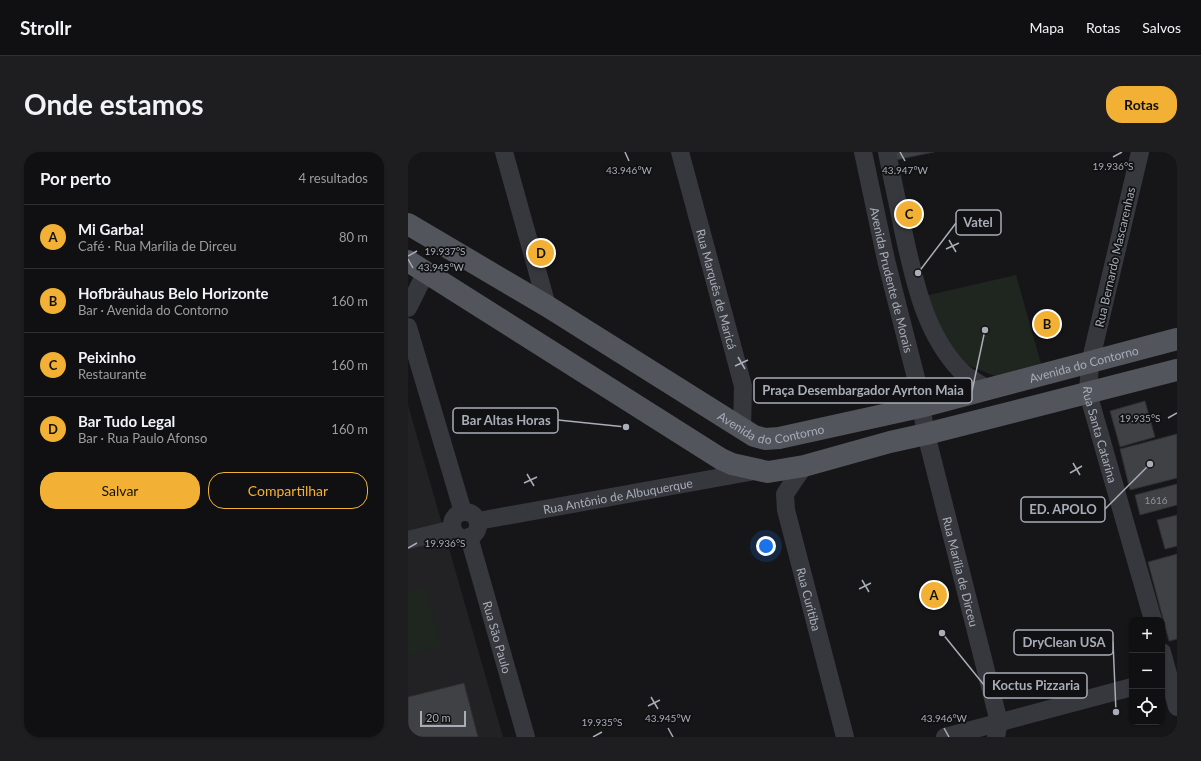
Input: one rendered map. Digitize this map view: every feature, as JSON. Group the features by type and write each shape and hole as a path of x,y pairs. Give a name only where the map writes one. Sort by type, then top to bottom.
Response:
{"main road":[{"name":"Avenida do Contorno","path":"408,224 547,306 742,429 754,436 765,439 779,438 920,407 1177,339"},
{"path":"408,261 721,459 732,464 768,472 804,466 890,442 1177,370"}],"street":[{"path":"504,152 547,306"},
{"name":"Rua Marquês de Maricá","path":"680,152 743,386 742,429"},
{"name":"Avenida Prudente de Morais","path":"863,152 886,260 916,378 920,407"},
{"name":"Avenida Prudente de Morais","path":"887,152 908,255 919,295 928,319 940,345 960,371 988,389"},
{"name":"Rua Bernardo Mascarenhas","path":"1090,363 1140,152"},
{"path":"408,308 426,272"},
{"path":"408,327 463,512"},
{"name":"Rua Santa Catarina","path":"1090,363 1088,393 1152,617"},
{"name":"Rua Marília de Dirceu","path":"920,407 997,729"},
{"name":"Rua Curitiba","path":"804,466 785,494 786,510 845,737"},
{"name":"Rua Antônio de Albuquerque","path":"478,521 758,470"},
{"path":"463,512 474,515 478,521 476,533 469,537 461,537 454,532 453,529 452,524 455,516 463,512"},
{"path":"408,540 453,529"},
{"name":"Rua São Paulo","path":"469,537 526,737"},
{"path":"1162,653 1177,707"},
{"path":"945,737 997,729 1129,688"}],"shaded area":[{"path":"1016,275 1042,367 1000,378 967,365 945,343 920,297"},
{"path":"408,405 503,737 408,737"},
{"path":"425,587 441,646 408,655 408,592"}],"building":[{"path":"890,152 934,152 891,161"},
{"path":"1145,401 1155,437 1120,447 1110,411"},
{"path":"1177,434 1177,478 1130,490 1120,449"},
{"path":"1177,484 1177,505 1140,515 1135,495"},
{"path":"1177,515 1177,546 1165,549 1157,520"},
{"path":"1177,554 1177,639 1169,641 1165,626 1165,617 1163,617 1148,562"},
{"path":"464,683 478,737 408,737 408,697"}],"place":[{"name":"Peixinho","path":"909,214"},
{"name":"Bar Tudo Legal","path":"541,253"},
{"name":"Vatel","path":"918,273"},
{"name":"Hofbräuhaus Belo Horizonte","path":"1047,324"},
{"name":"Praça Desembargador Ayrton Maia","path":"985,330"},
{"name":"Bar Altas Horas","path":"626,427"},
{"name":"ED. APOLO","path":"1150,464"},
{"name":"Mi Garba!","path":"934,595"},
{"name":"Koctus Pizzaria","path":"942,633"},
{"name":"DryClean USA","path":"1116,712"}]}
